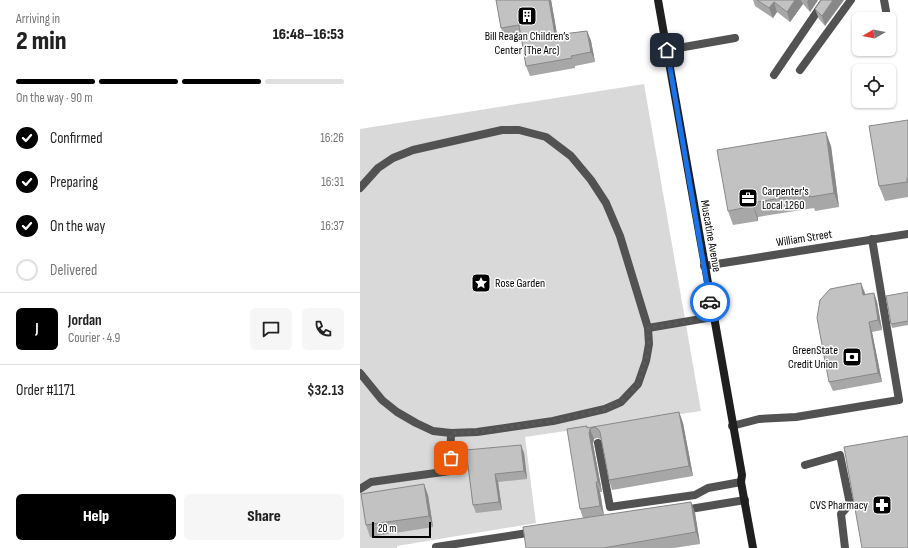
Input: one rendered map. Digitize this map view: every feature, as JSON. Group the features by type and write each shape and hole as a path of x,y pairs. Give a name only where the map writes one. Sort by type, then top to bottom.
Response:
{"main road":[{"name":"Muscatine Avenue","path":"658,0 732,426 742,475 741,482 753,548"}],"street":[{"path":"774,75 825,0"},
{"path":"800,70 851,0"},
{"path":"884,0 886,12"},
{"path":"667,50 735,38"},
{"path":"360,188 378,168 392,158 413,150 502,130 519,130 546,137 571,156 592,180 606,203 620,236 648,328 649,344 646,361 638,384 621,402 605,409 553,421 476,432 451,433 433,431 416,423 397,412 382,400 360,373"},
{"name":"William Street","path":"704,266 908,234"},
{"path":"732,426 759,420 796,417 899,400 872,239"},
{"path":"648,328 713,317"},
{"path":"360,489 371,482 450,471 451,433"},
{"path":"598,443 610,507 695,495 708,488 741,482"},
{"path":"805,465 840,455 850,504 841,514 846,548"},
{"path":"674,511 744,500"},
{"path":"436,547 540,531"}],"shaded area":[{"path":"644,84 701,411 525,437 536,523 397,546 397,548 360,548 360,129"}],"building":[{"path":"496,0 549,0 555,35 587,31 591,52 571,56 572,58 526,66 519,25 501,28"},
{"path":"757,0 795,0 787,12 774,2 769,8"},
{"path":"821,0 833,0 822,16 815,9"},
{"path":"908,120 907,182 879,186 869,126"},
{"path":"826,132 834,193 810,197 809,193 752,203 753,206 728,211 717,150"},
{"name":"GreenState Credit Union","path":"861,283 863,295 874,293 878,320 869,322 878,373 829,382 817,318 820,300 830,289"},
{"path":"908,292 908,321 891,324 886,296"},
{"path":"679,412 689,466 609,480 600,432 594,427 590,429 589,433 598,482 596,482 600,506 580,509 567,429 587,426 587,428"},
{"name":"CVS Pharmacy","path":"908,436 908,548 862,548 844,447"},
{"path":"521,445 524,471 495,474 499,502 473,505 466,450"},
{"path":"424,484 429,516 366,525 361,494"},
{"path":"691,502 696,532 603,548 526,548 523,527"}],"way so far":[{"path":"451,458 451,433 476,432 553,421 605,409 621,402 638,384 648,352 648,328 713,317 710,302"}],"place":[{"name":"Bill Reagan Children’s Center (The Arc)","path":"527,16"},
{"name":"Carpenter's Local 1260","path":"748,198"},
{"name":"Rose Garden","path":"481,283"},
{"name":"GreenState Credit Union","path":"852,357"},
{"name":"CVS Pharmacy","path":"882,505"}],"route":[{"path":"667,50 710,302"}]}
